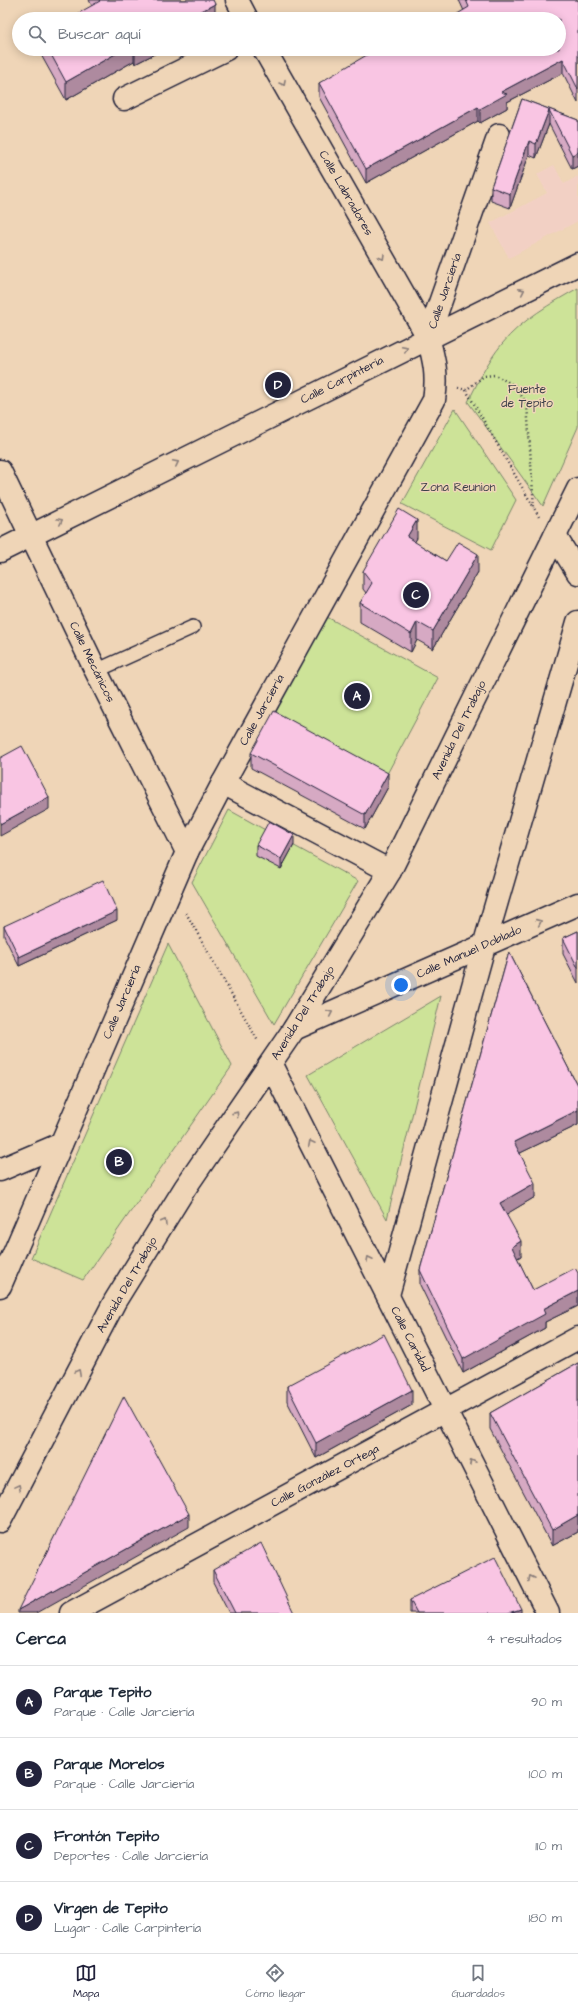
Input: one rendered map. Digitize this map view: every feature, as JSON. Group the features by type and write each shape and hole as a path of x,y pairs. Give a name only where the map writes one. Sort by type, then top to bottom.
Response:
{"street":[{"path":"237,0 243,12"},
{"path":"124,98 211,56"},
{"name":"Calle Labradores","path":"268,56 428,337"},
{"name":"Calle Jarciería","path":"0,1286 187,852 222,783 434,400 437,383 436,368 428,337 499,135"},
{"name":"Calle Carpintería","path":"0,551 428,337 578,264"},
{"name":"Calle Mecánicos","path":"0,471 96,671 187,852"},
{"name":"Avenida Del Trabajo","path":"0,1521 115,1301 185,1188 271,1065 390,871 578,489"},
{"path":"554,539 578,573"},
{"path":"388,1295 484,946 578,622"},
{"path":"222,783 390,871"},
{"name":"Calle Manuel Doblado","path":"294,1029 578,904"},
{"name":"Calle Caridad","path":"271,1065 548,1613"},
{"path":"0,1170 61,1144"},
{"name":"Calle González Ortega","path":"71,1613 578,1338"}],"lane":[{"path":"96,671 193,627"}],"path":[{"path":"466,390 484,376 495,375 515,386 528,404 534,508"},
{"path":"437,383 466,390 534,508 554,539"},
{"path":"172,888 271,1065"}],"shaded area":[{"path":"554,165 564,184 578,176 578,221 509,258 490,223 547,193 537,174"}],"green space":[{"name":"Fuente de Tepito","path":"578,288 578,427 543,506 468,402 487,365 510,335 537,313"},
{"name":"Zona Reunion","path":"455,409 516,500 491,550 402,504"},
{"path":"327,617 438,678 387,774 275,713"},
{"path":"229,810 358,881 274,1024 192,882"},
{"path":"168,944 232,1066 83,1280 31,1258"},
{"path":"441,996 387,1219 308,1075"}],"building":[{"path":"99,0 213,0 215,4 200,12 80,12 100,1"},
{"path":"466,0 578,0 578,89 563,59 501,92 507,94 480,109 478,107 366,169 319,83 365,56 566,56 566,12 461,12 469,7"},
{"path":"52,56 112,56 66,82"},
{"path":"522,99 578,120 578,152 572,155 549,110 536,144 529,141 510,194 491,187"},
{"path":"399,509 417,520 407,537 446,561 458,542 478,554 433,631 417,622 411,634 360,603 372,583 363,571"},
{"path":"274,711 388,773 365,815 251,753"},
{"path":"22,746 49,797 0,824 0,758"},
{"path":"269,821 294,835 281,859 256,845"},
{"path":"103,880 117,911 19,957 4,926"},
{"path":"578,931 578,968 563,938"},
{"path":"509,952 578,1087 578,1110 514,1142 535,1183 500,1203 521,1241 512,1247 533,1290 575,1268 578,1273 578,1291 543,1309 545,1314 463,1359 420,1270"},
{"path":"384,1334 412,1390 316,1443 287,1386"},
{"path":"578,1363 578,1515 552,1530 490,1413"},
{"path":"124,1396 189,1514 18,1610"},
{"path":"261,1543 294,1613 235,1613 213,1570"},
{"path":"495,1557 521,1609 508,1613 417,1613 410,1600"}],"place":[{"name":"Virgen de Tepito","path":"278,385"},
{"name":"Frontón Tepito","path":"416,595"},
{"name":"Parque Tepito","path":"357,696"},
{"name":"Parque Morelos","path":"119,1162"}]}
